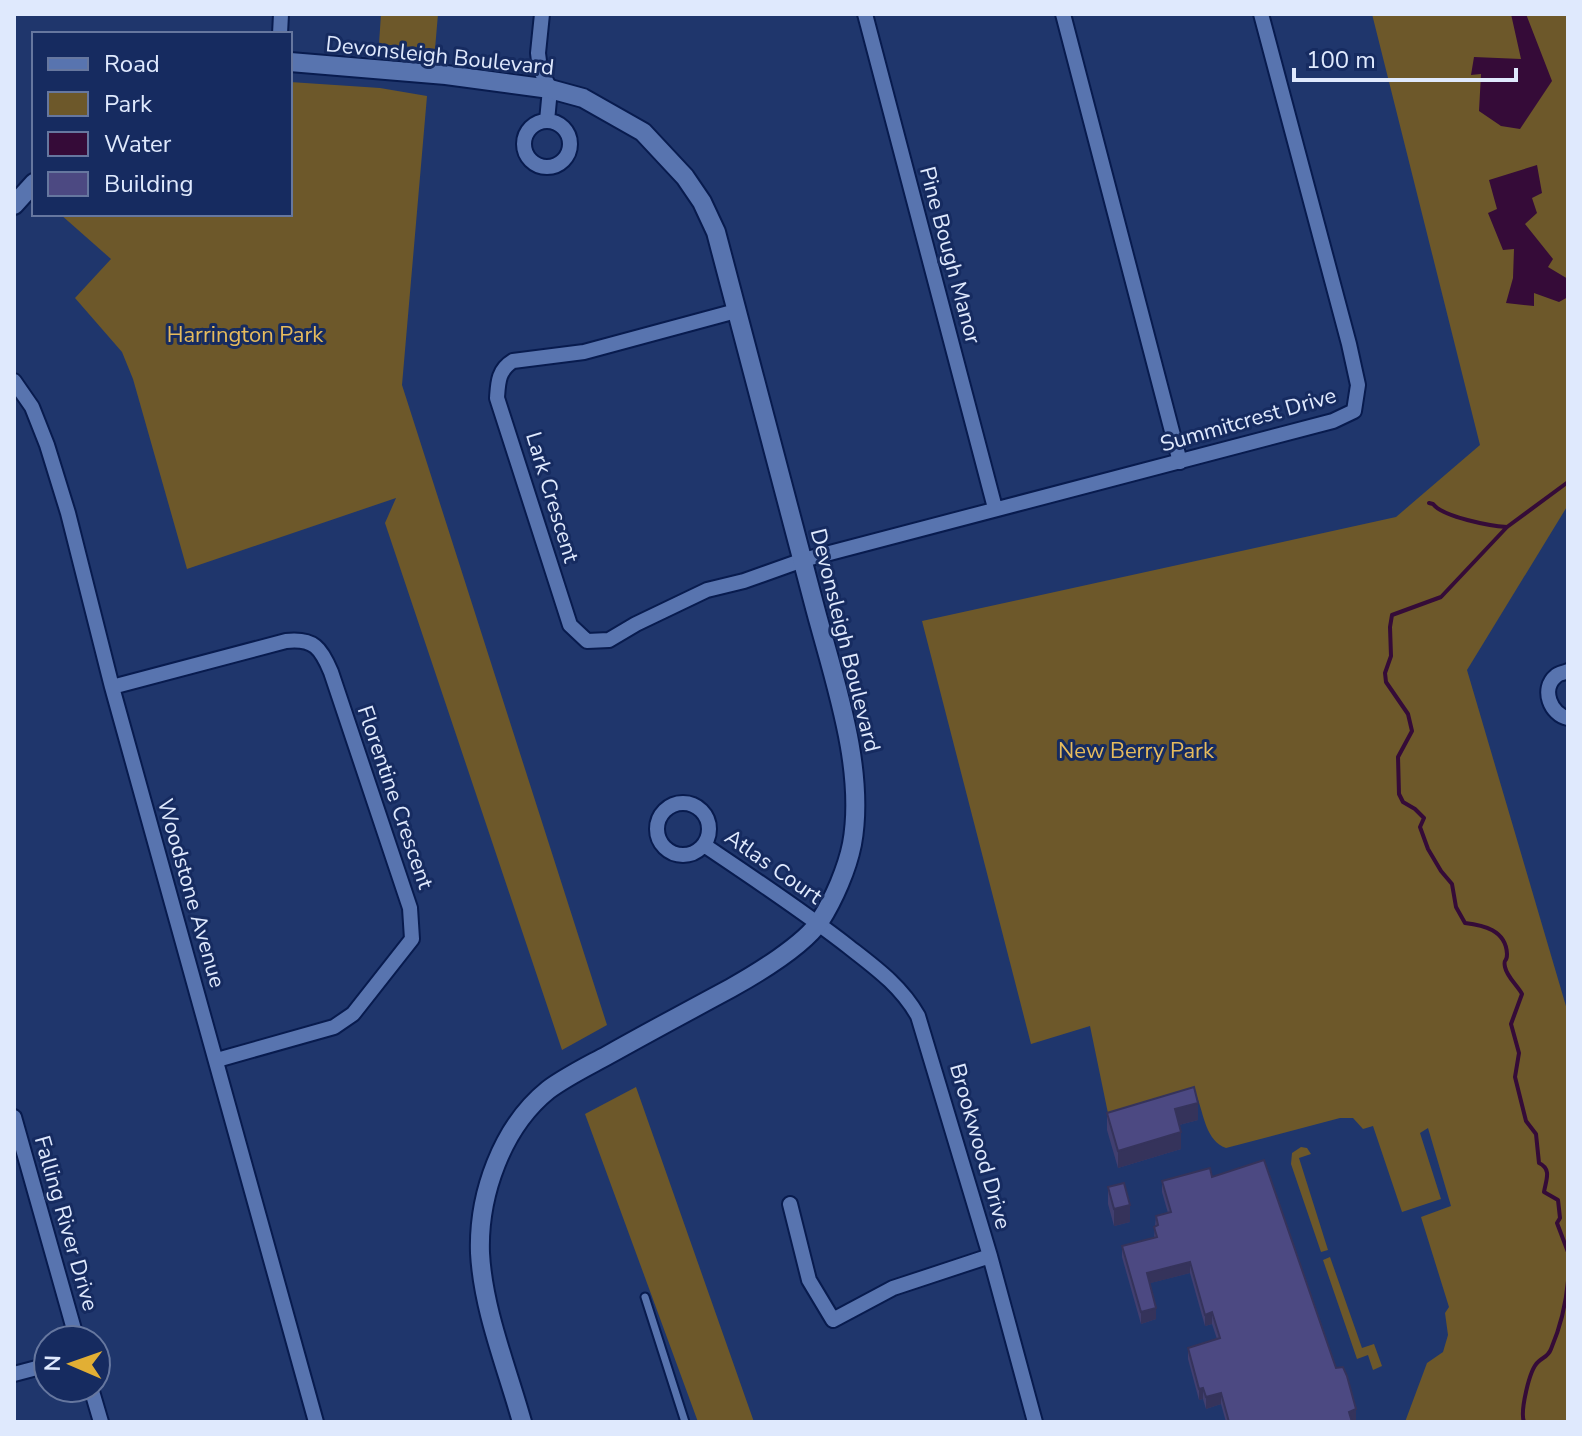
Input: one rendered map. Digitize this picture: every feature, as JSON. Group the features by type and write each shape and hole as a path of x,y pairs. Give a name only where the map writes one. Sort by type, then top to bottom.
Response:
{"street":[{"path":"542,14 538,53 540,69 550,89 547,121"},
{"name":"Pine Bough Manor","path":"865,14 995,508"},
{"path":"1063,14 1180,462"},
{"name":"Summitcrest Drive","path":"803,560 1333,421 1354,411 1358,385 1349,344 1261,14"},
{"name":"Devonsleigh Boulevard","path":"292,62 446,75 550,89 583,98 643,132 685,177 702,202 716,232 803,560 845,727 853,774 852,847 819,924 753,976 584,1067 547,1091 521,1119 504,1147 482,1213 480,1253 487,1297 522,1422"},
{"path":"15,203 32,185"},
{"name":"Lark Crescent","path":"736,311 584,352 513,361 506,365 498,378 497,398 570,625 587,641 609,640 707,590 744,581 803,560"},
{"name":"Woodstone Avenue","path":"14,381 32,407 68,513 112,687 316,1422"},
{"name":"Florentine Crescent","path":"112,687 286,641 300,639 315,645 331,672 410,908 412,939 353,1014 334,1027 217,1060"},
{"path":"1568,671 1555,676 1548,688 1550,705 1562,717 1568,718"},
{"name":"Atlas Court","path":"704,845 819,924"},
{"name":"Brookwood Drive","path":"819,924 906,995 918,1016 990,1256 1035,1422"},
{"name":"Falling River Drive","path":"14,1117 21,1173 72,1324"},
{"path":"790,1204 809,1280 833,1320 893,1288 990,1256"}],"lane":[{"path":"645,1297 685,1422"}],"green space":[{"path":"381,14 438,14 435,49 379,44"},
{"name":"New Berry Park","path":"1372,14 1568,14 1568,505 1467,670 1568,1013 1568,1422 1405,1422 1427,1363 1443,1352 1448,1335 1445,1313 1449,1307 1421,1217 1451,1206 1428,1128 1420,1133 1441,1199 1402,1212 1373,1126 1363,1129 1353,1118 1340,1118 1226,1148 1210,1134 1197,1097 1110,1123 1090,1026 1031,1044 922,621 1396,517 1480,445"},
{"name":"Harrington Park","path":"292,82 380,88 427,96 402,385 607,1025 562,1050 385,523 396,498 187,569 133,379 122,352 75,298 111,259 62,216 292,216"},
{"path":"636,1087 754,1422 698,1422 585,1114"},
{"path":"1301,1147 1307,1148 1311,1154 1299,1158 1328,1250 1321,1252 1291,1164 1292,1153"},
{"path":"1330,1257 1362,1348 1374,1344 1382,1366 1373,1370 1368,1355 1357,1359 1323,1260"}],"water":[{"path":"1511,14 1526,14 1552,81 1520,129 1501,126 1479,111 1481,74 1471,75 1474,57 1521,59"},
{"path":"1537,165 1542,193 1532,198 1537,213 1525,224 1553,259 1548,267 1568,279 1568,297 1559,302 1534,293 1534,306 1506,303 1513,278 1514,249 1503,250 1488,213 1497,209 1489,180"}],"building":[{"path":"1194,1087 1198,1103 1175,1109 1181,1132 1118,1151 1107,1113"},
{"path":"1264,1160 1336,1368 1343,1367 1347,1376 1356,1409 1349,1412 1352,1422 1229,1422 1221,1393 1206,1397 1203,1388 1199,1389 1188,1348 1220,1338 1212,1312 1205,1315 1190,1262 1147,1273 1156,1308 1141,1312 1122,1246 1157,1237 1154,1227 1158,1225 1156,1216 1171,1212 1162,1181 1210,1168 1212,1177"},
{"path":"1124,1183 1130,1205 1114,1209 1108,1187"}],"waterway":[{"path":"1568,482 1507,527 1441,597 1392,615 1391,656 1385,673 1386,682 1408,714 1412,731 1398,757 1399,794 1403,802 1424,818 1420,827 1428,849 1452,884 1456,907 1465,923 1486,927 1503,939 1507,954 1504,962 1506,971 1522,994 1511,1024 1519,1053 1515,1077 1526,1121 1536,1134 1539,1163 1546,1168 1544,1192 1558,1200 1560,1218 1557,1223 1568,1252"},
{"path":"1429,503 1456,517 1507,527"},
{"path":"1568,1256 1568,1269"},
{"path":"1524,1422 1524,1401 1529,1382 1535,1366 1548,1354 1554,1341 1568,1281"}]}
